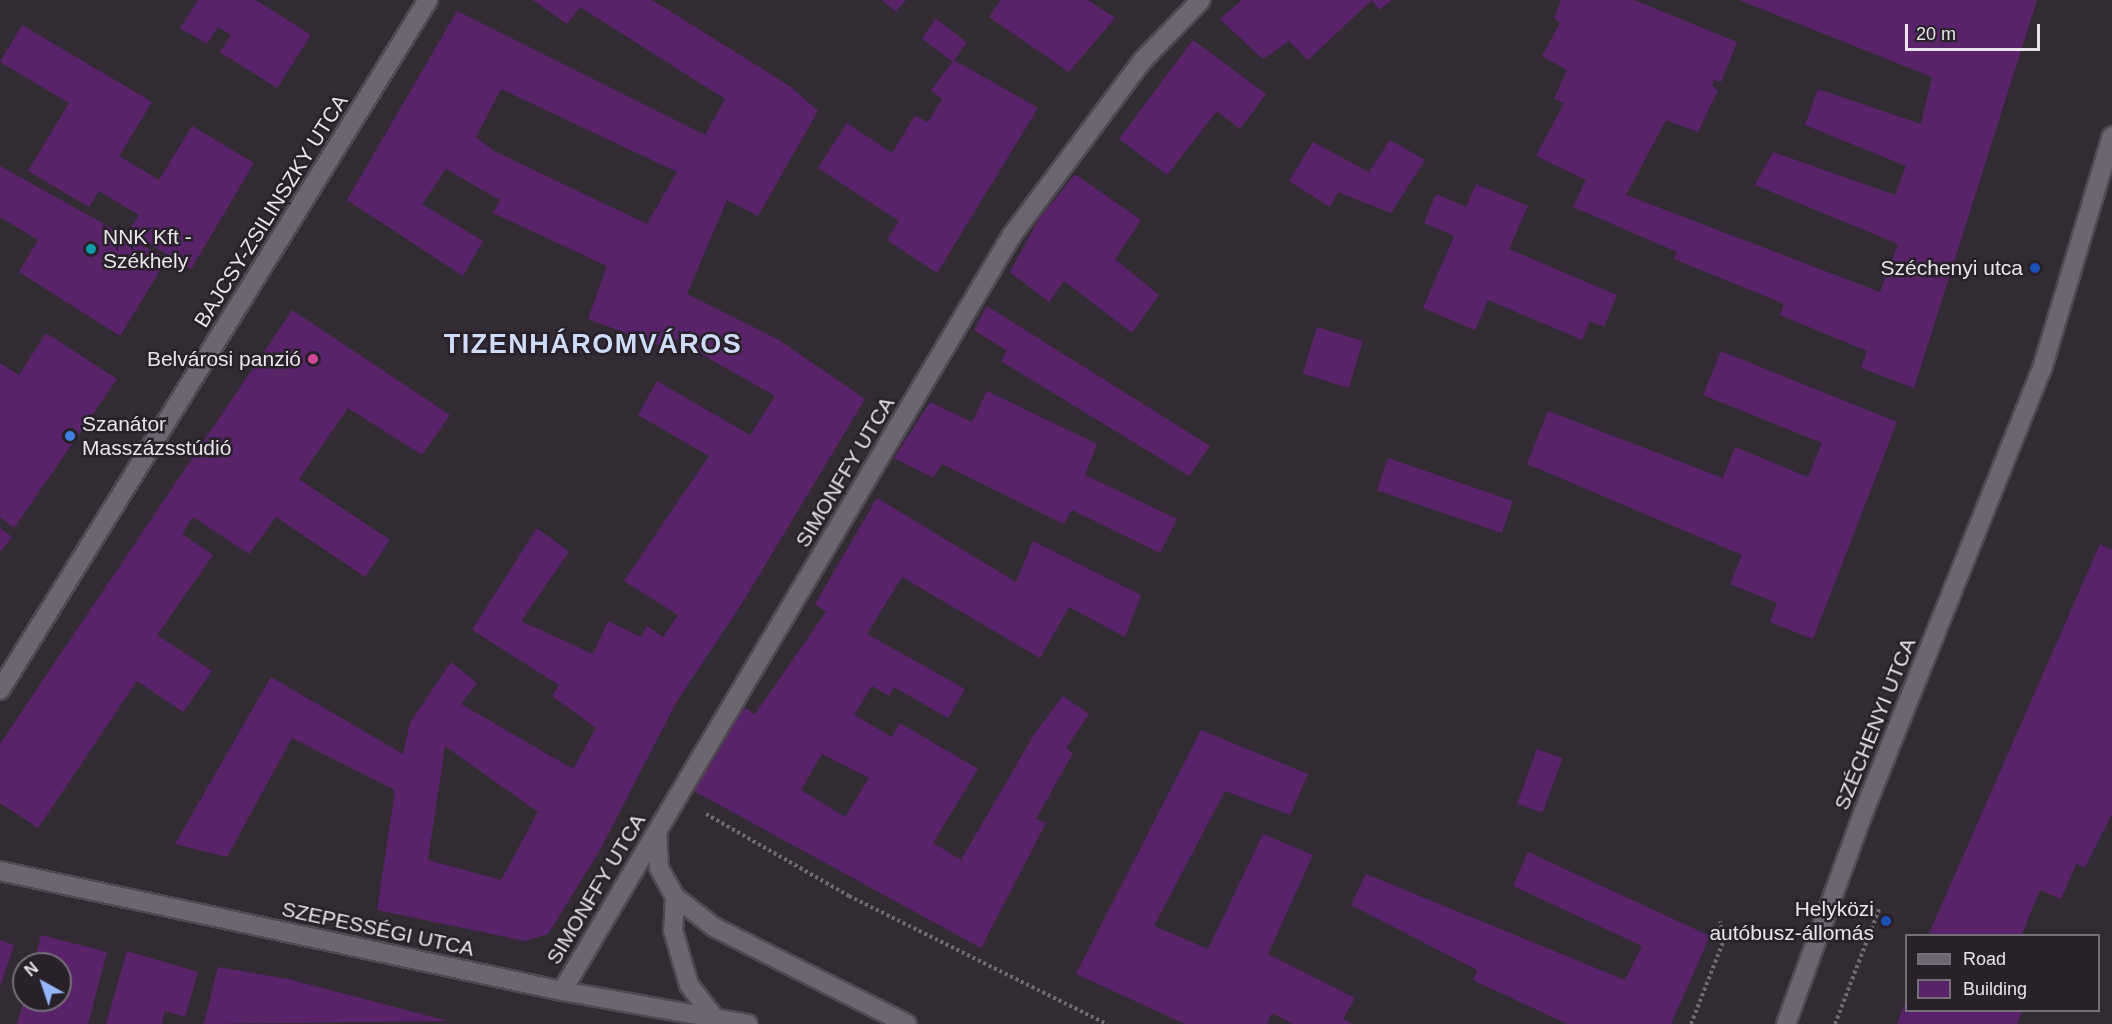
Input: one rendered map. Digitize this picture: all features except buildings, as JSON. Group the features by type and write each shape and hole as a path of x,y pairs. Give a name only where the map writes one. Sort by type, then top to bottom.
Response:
{"street":[{"name":"BAJCSY-ZSILINSZKY UTCA","path":"0,690 428,0"},
{"name":"SIMONFFY UTCA","path":"562,991 1012,235 1143,60 1201,0"},
{"name":"SZÉCHENYI UTCA","path":"1786,1024 1864,811 2042,369 2112,136"},
{"path":"657,831 659,868 675,897 714,927 907,1024"},
{"name":"SZEPESSÉGI UTCA","path":"0,871 562,991 748,1024"},
{"path":"675,897 673,930 689,985 714,1017"}],"path":[{"path":"677,798 849,896 1107,1024"},
{"path":"1835,1024 1880,908"},
{"path":"1691,1024 1724,940 1720,921"}],"place":[{"name":"NNK Kft - Székhely","path":"91,249"},
{"name":"Széchenyi utca","path":"2035,268"},
{"name":"Belvárosi panzió","path":"313,359"},
{"name":"Szanátor Masszázsstúdió","path":"70,436"},
{"name":"Helyközi autóbusz-állomás","path":"1886,921"}],"district":[{"name":"TIZENHÁROMVÁROS","path":"593,345"}]}
